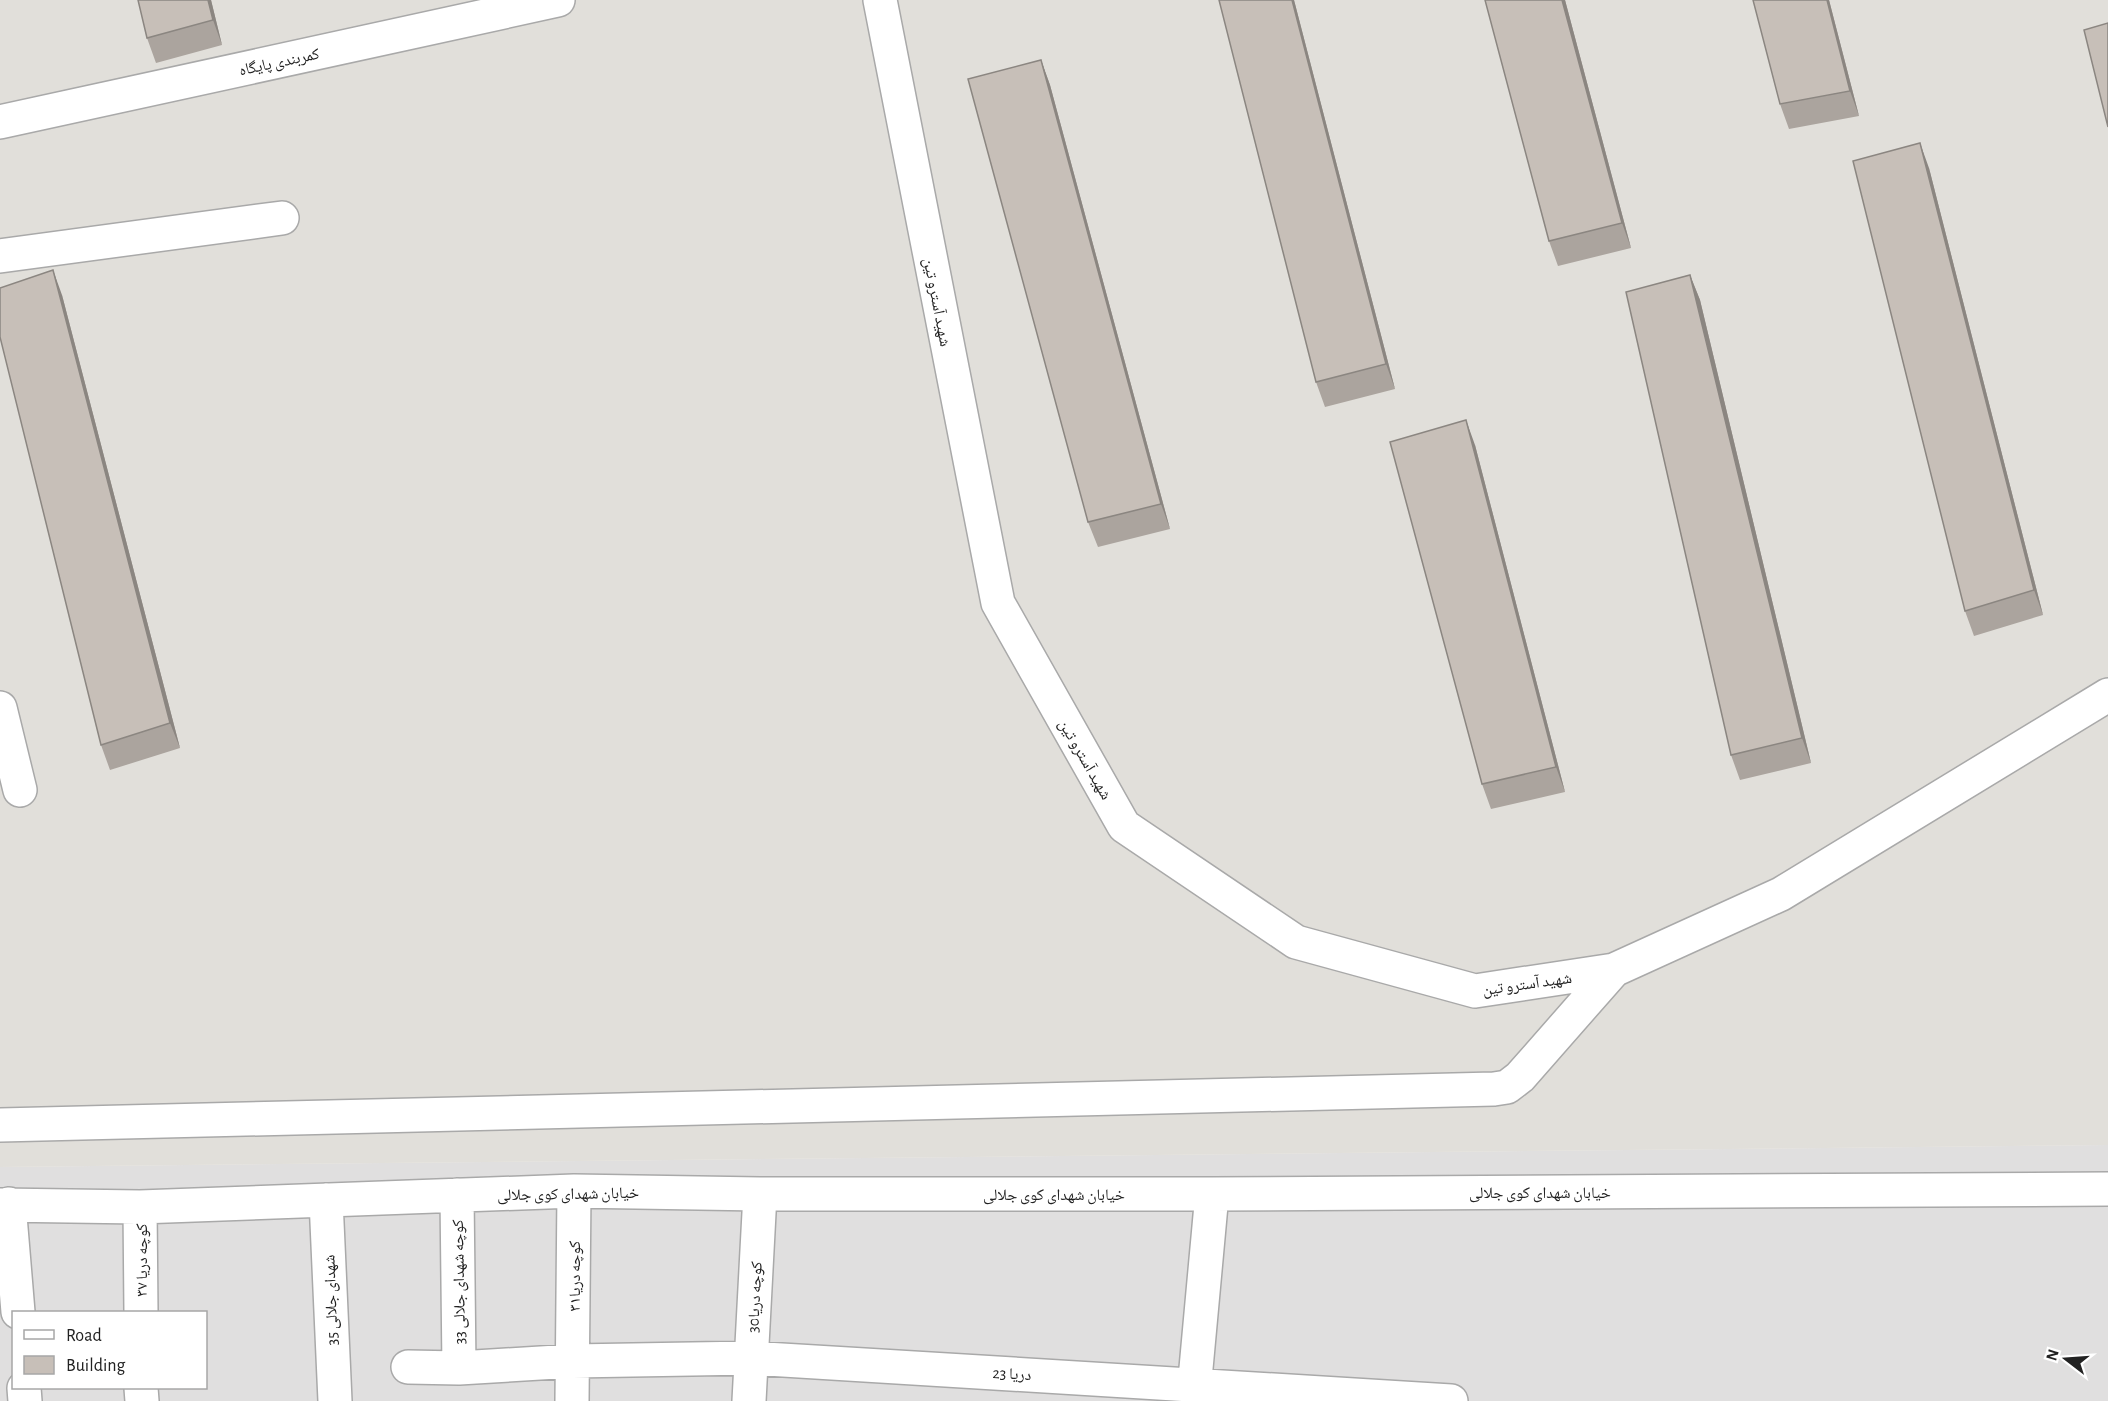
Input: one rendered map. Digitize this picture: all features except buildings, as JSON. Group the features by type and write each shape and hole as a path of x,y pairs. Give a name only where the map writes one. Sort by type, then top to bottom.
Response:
{"street":[{"name":"کمربندی پایگاه","path":"0,122 558,0"},
{"name":"شهید آسترو تین","path":"880,0 998,603 1124,826 1296,942 1475,991 1614,970 1781,894 2108,695"},
{"path":"0,255 282,218"},
{"path":"0,708 20,790"},
{"path":"0,1125 1494,1089 1507,1087 1520,1077 1614,970"},
{"name":"خیابان شهدای کوی جلالی","path":"4,1204 140,1207 574,1191 760,1194 1212,1194 2108,1189"},
{"name":"کوچه دریا۳۱","path":"572,1401 574,1191"},
{"name":"کوچه دریا30","path":"748,1401 760,1194"},
{"path":"1194,1392 1212,1194"},
{"name":"کوچه شهدای جلالی 33","path":"457,1195 459,1368"},
{"name":"شهدای جلالی 35","path":"326,1200 335,1401"},
{"path":"4,1204 18,1311"},
{"name":"کوچه دریا ۳۷","path":"140,1207 141,1311"},
{"name":"دریا 23","path":"408,1367 459,1368 573,1361 751,1358 1034,1388 1451,1401"}],"shaded area":[{"path":"0,0 2108,0 2108,1145 0,1167"},
{"path":"2108,1145 2108,1401 0,1401 0,1167"}]}
